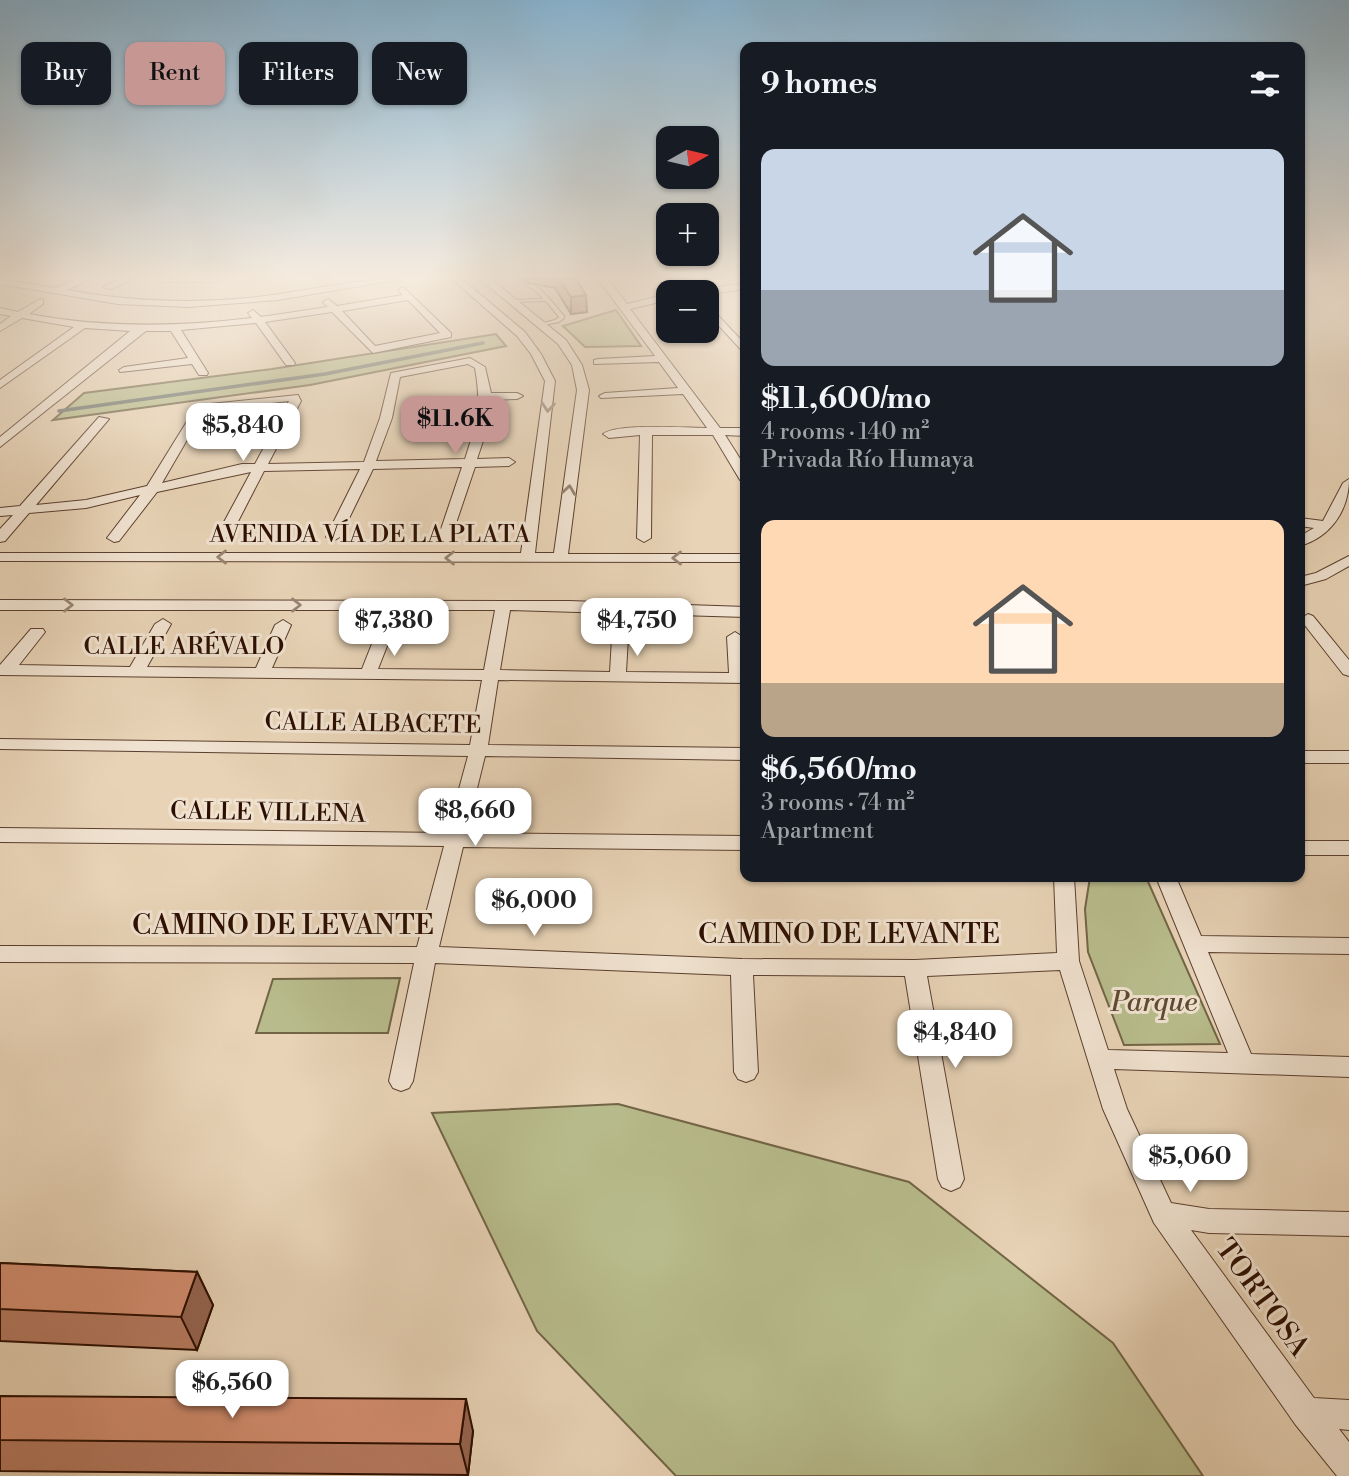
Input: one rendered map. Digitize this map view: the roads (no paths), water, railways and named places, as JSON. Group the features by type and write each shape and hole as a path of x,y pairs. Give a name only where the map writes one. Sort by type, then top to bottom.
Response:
{"street":[{"path":"0,385 51,348"},
{"path":"0,443 115,348"},
{"path":"187,348 203,373"},
{"path":"278,348 289,363"},
{"path":"527,558 550,382 531,348"},
{"path":"560,558 583,390 577,365 566,348"},
{"path":"653,348 740,467"},
{"path":"598,362 661,359"},
{"path":"124,370 195,360"},
{"path":"333,537 369,464 386,418 395,374 470,361 480,368 486,397 481,429 445,538"},
{"path":"605,396 684,391"},
{"path":"486,397 517,396"},
{"path":"114,538 152,489 203,408 294,397 295,401 224,535"},
{"path":"0,538 31,507 103,419"},
{"path":"644,538 646,431"},
{"path":"609,434 646,431 740,432"},
{"path":"0,512 31,507 86,504 213,473 261,466 509,462"},
{"path":"1305,539 1327,526 1349,483"},
{"path":"0,503 31,507"},
{"path":"1305,523 1327,526"},
{"name":"AVENIDA VÍA DE LA PLATA","path":"0,557 740,558"},
{"path":"1305,581 1321,576 1349,560"},
{"path":"0,605 503,606 740,611"},
{"path":"401,1081 426,955 478,750 503,606"},
{"path":"1308,619 1349,671"},
{"path":"136,671 163,624"},
{"path":"262,672 283,625"},
{"path":"369,672 385,631"},
{"path":"4,670 37,632"},
{"path":"735,637 740,671"},
{"path":"618,676 620,638"},
{"name":"CALLE ARÉVALO","path":"4,670 492,673 740,678"},
{"name":"CALLE ALBACETE","path":"0,744 740,754"},
{"path":"1305,757 1349,757"},
{"name":"CALLE VILLENA","path":"0,835 740,843"},
{"path":"1305,848 1349,848"},
{"name":"TORTOSA","path":"1064,882 1068,961 1115,1109 1163,1214 1306,1413 1349,1466"},
{"path":"1168,882 1243,1062"},
{"path":"1194,944 1349,946"},
{"name":"CAMINO DE LEVANTE","path":"0,954 426,955 742,967 915,968 1068,961"},
{"path":"742,967 746,1072"},
{"path":"915,968 951,1179"},
{"path":"1099,1059 1349,1067"},
{"path":"1163,1214 1209,1221 1349,1224"},
{"path":"1306,1413 1349,1415"}],"waterway":[{"path":"59,411 325,374 458,348"}],"park label":[{"name":"Parque","path":"1154,1002"}]}
